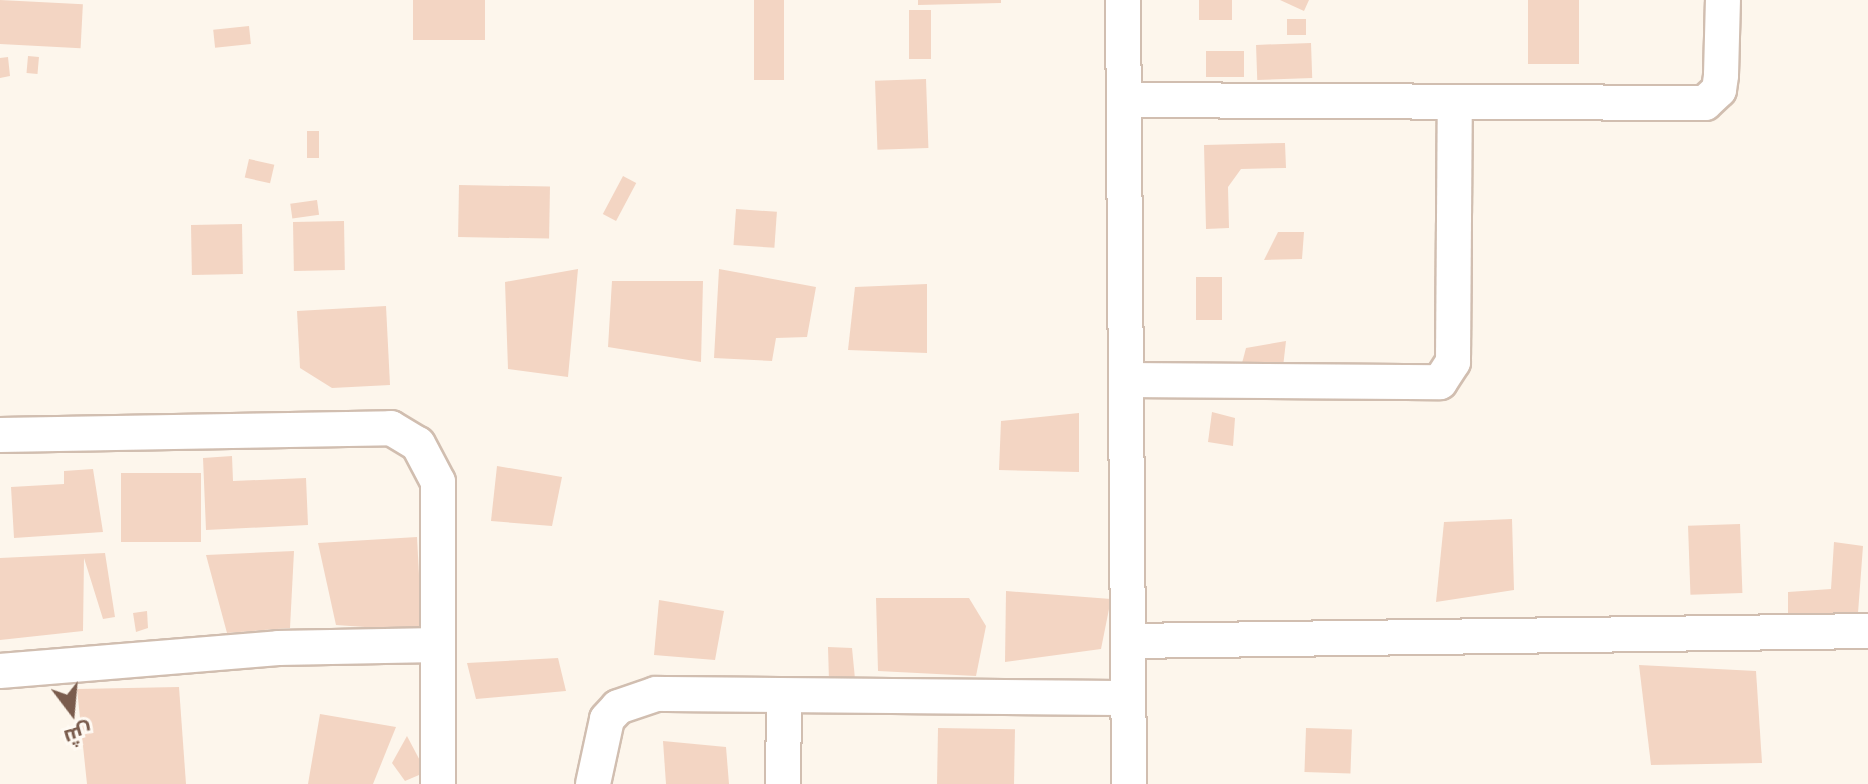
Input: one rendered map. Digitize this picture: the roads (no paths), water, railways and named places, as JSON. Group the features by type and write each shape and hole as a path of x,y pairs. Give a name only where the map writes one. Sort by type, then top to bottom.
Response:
{"street":[{"path":"1123,0 1129,784"},
{"path":"1124,100 1705,103 1719,90 1723,0"},
{"path":"1126,380 1440,382 1453,362 1455,102"},
{"path":"0,435 391,428 418,444 438,482 438,784"},
{"path":"1128,641 1868,631"},
{"path":"0,671 278,648 438,645"},
{"path":"593,784 607,719 635,699 656,694 1128,698"},
{"path":"783,784 784,697"}]}
